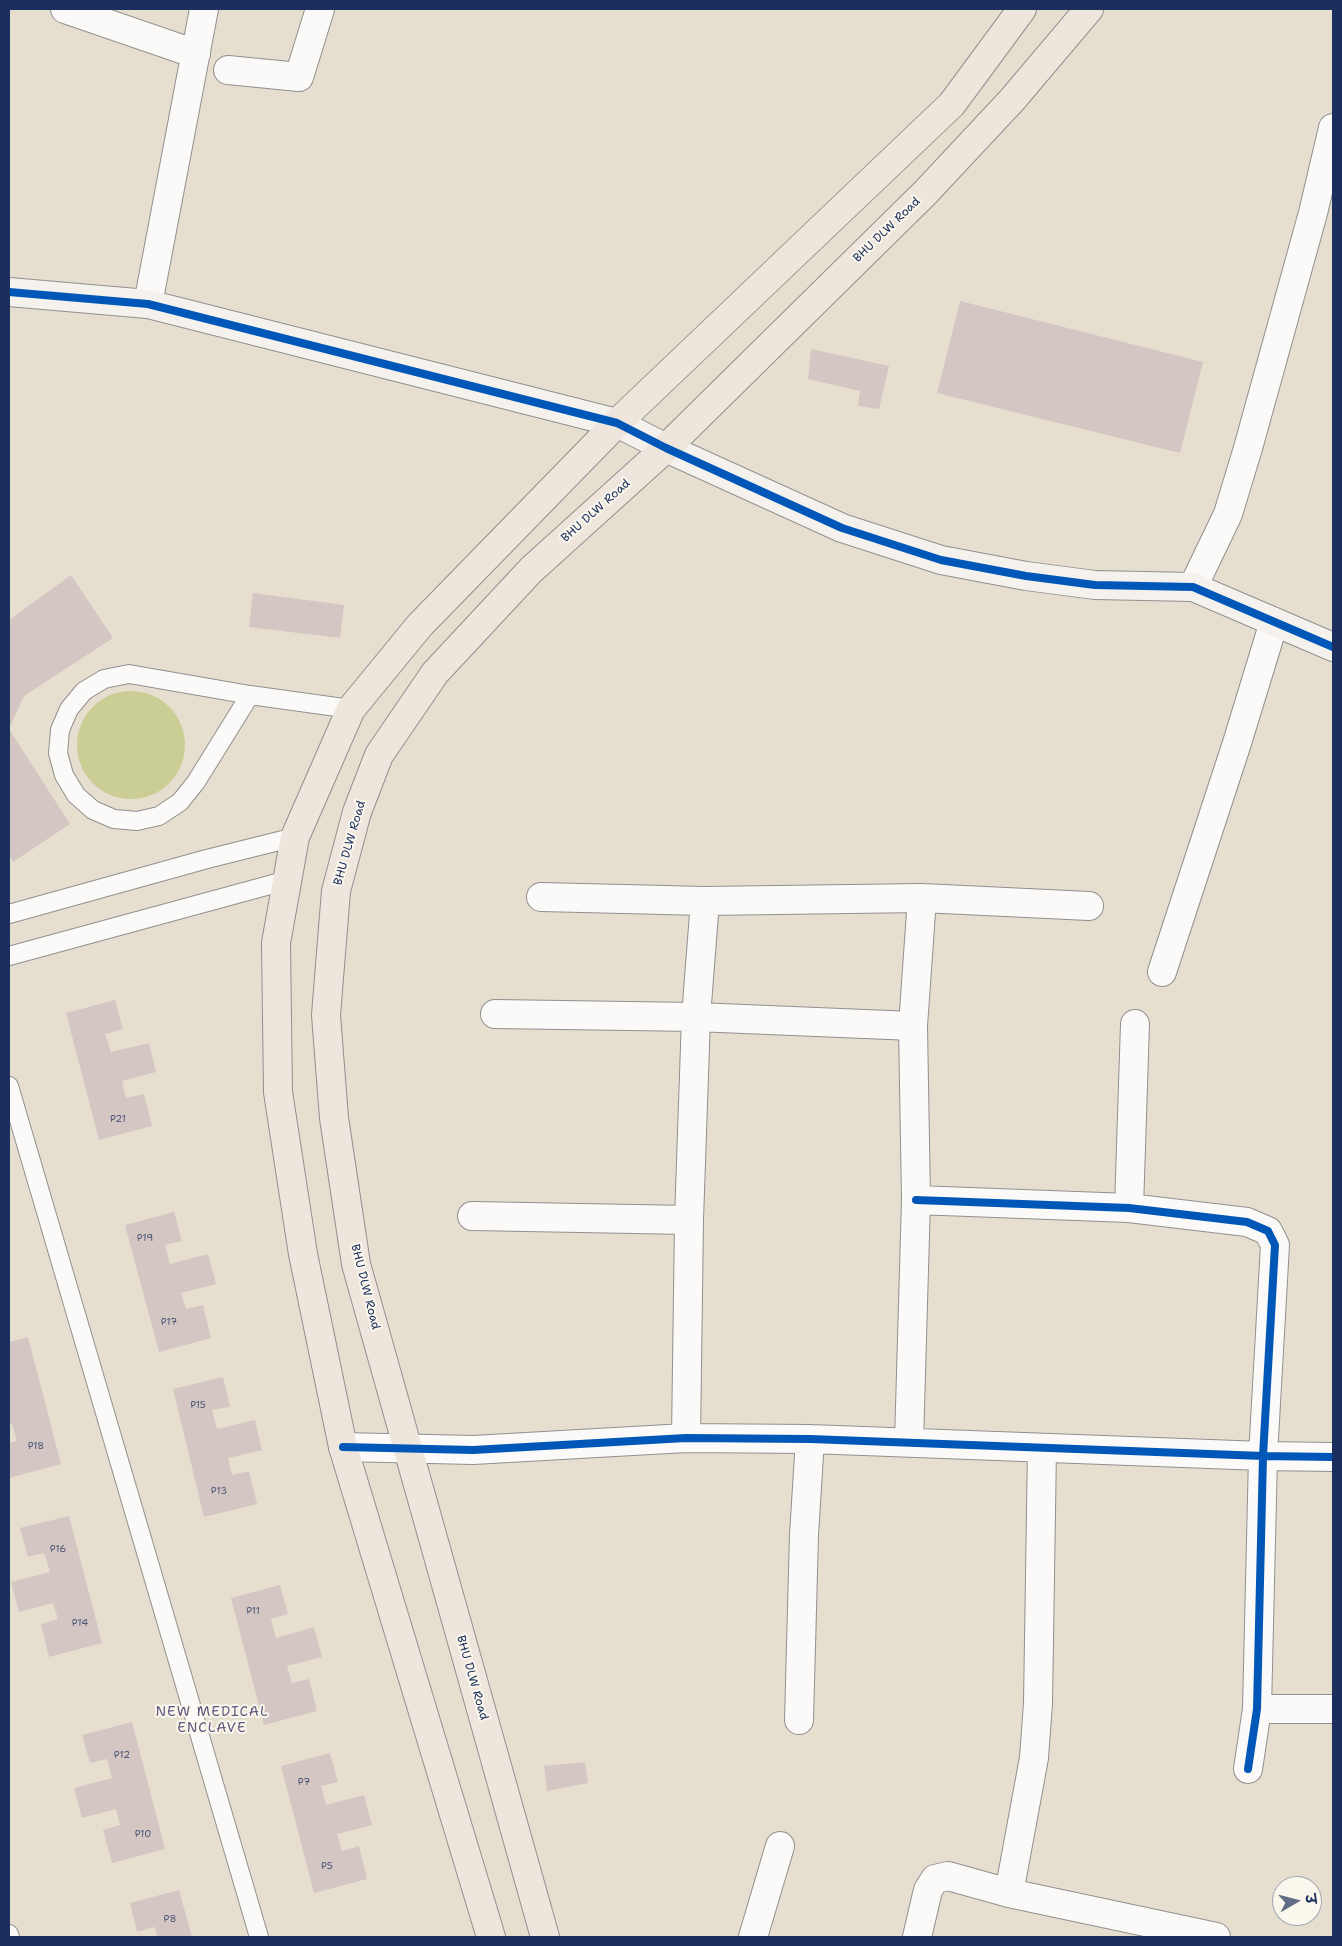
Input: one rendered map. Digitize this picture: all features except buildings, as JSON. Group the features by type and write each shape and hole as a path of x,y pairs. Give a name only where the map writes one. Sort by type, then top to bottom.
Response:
{"main road":[{"path":"492,1937 343,1447 303,1254 278,1092 276,943 295,837 351,708 420,625 617,423 952,104 1022,9"},
{"name":"BHU DLW Road","path":"545,1937 356,1264 334,1118 326,1015 336,891 356,812 379,755 435,673 531,570 666,448 926,193 1012,100 1089,9"}],"street":[{"path":"65,9 196,54"},
{"path":"148,304 204,9"},
{"path":"228,70 299,77 320,9"},
{"path":"1193,587 1228,514 1313,213 1333,128"},
{"path":"9,292 148,304 617,423 666,448 842,528 941,560 1026,576 1095,585 1193,587 1333,647"},
{"path":"1162,972 1237,743 1274,622"},
{"path":"541,897 705,901 922,898 1089,906"},
{"path":"908,1442 916,1200 913,1026 922,898"},
{"path":"686,1438 689,1220 696,1017 705,901"},
{"path":"495,1014 696,1017 913,1026"},
{"path":"1129,1208 1135,1024"},
{"path":"916,1200 1129,1208 1247,1222 1268,1231 1275,1245 1263,1456 1257,1709 1248,1769"},
{"path":"472,1216 689,1220"},
{"path":"343,1447 473,1450 686,1438 810,1438 1042,1448 1333,1457"},
{"path":"799,1720 804,1535 810,1438"},
{"path":"1009,1893 1034,1758 1037,1712 1042,1448"},
{"path":"1257,1709 1333,1709"},
{"path":"753,1937 780,1846"},
{"path":"917,1937 928,1890 935,1879 948,1876 1009,1893 1216,1937"}],"lane":[{"path":"250,695 196,782 180,802 159,816 136,821 114,819 93,810 76,795 64,775 58,752 60,730 69,709 84,691 104,679 129,674 250,695 351,708"},
{"path":"9,914 207,858 295,837"},
{"path":"9,956 288,880"},
{"path":"9,1086 259,1937"}],"green space":[{"path":"131,691 152,695 169,707 181,724 185,745 181,766 169,783 152,795 131,799 110,795 93,783 81,766 77,745 81,724 93,707 110,695"}],"cycle path":[{"path":"9,292 148,304 617,423 666,448 842,528 941,560 1026,576 1095,585 1193,587 1333,647"},
{"path":"916,1200 1129,1208 1247,1222 1268,1231 1275,1245 1263,1456 1257,1709 1248,1769"},
{"path":"343,1447 473,1450 686,1438 810,1439 1333,1457"}],"district":[{"name":"NEW MEDICAL ENCLAVE","path":"212,1720"}]}
